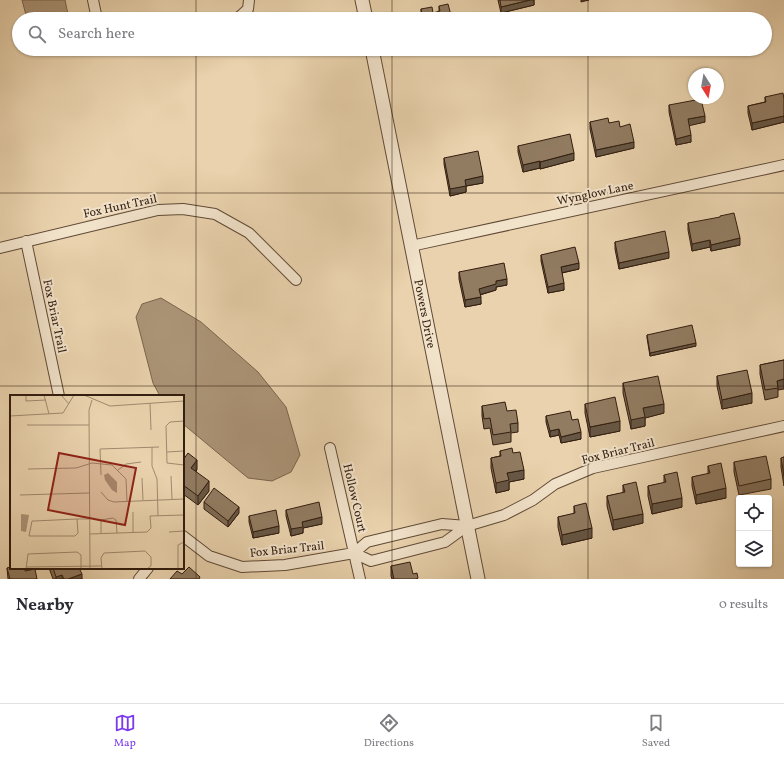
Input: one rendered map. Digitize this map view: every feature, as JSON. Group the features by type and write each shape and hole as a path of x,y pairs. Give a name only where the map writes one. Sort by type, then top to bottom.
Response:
{"street":[{"path":"93,0 96,12"},
{"path":"245,12 248,9 249,0"},
{"path":"362,0 365,12"},
{"name":"Powers Drive","path":"373,56 478,579"},
{"name":"Wynglow Lane","path":"411,246 784,166"},
{"name":"Fox Hunt Trail","path":"0,248 158,210 183,209 215,214 249,233 296,280"},
{"name":"Fox Briar Trail","path":"26,241 59,395"},
{"name":"Fox Briar Trail","path":"354,553 371,561 445,542 467,526 504,515 533,500 555,484 593,468 784,426"},
{"name":"Hollow Court","path":"330,448 360,579"},
{"name":"Fox Briar Trail","path":"184,537 209,556 242,567 284,564 354,553 367,542 442,524 467,526"},
{"path":"138,579 147,569"}],"shaded area":[{"path":"22,0 65,0 68,12 25,12"},
{"path":"161,298 201,322 258,372 286,407 300,455 291,472 272,481 248,478 184,425 184,395 159,395 153,383 136,317 142,304"}],"building":[{"path":"500,0 530,0 501,7"},
{"path":"448,4 450,12 436,12 440,11 439,6"},
{"path":"432,7 433,12 422,12 421,9"},
{"path":"783,93 784,116 752,123 748,106 766,102 765,97"},
{"path":"688,101 688,104 702,104 705,116 688,119 691,135 676,139 669,105"},
{"path":"608,118 609,123 619,121 620,127 630,124 634,142 596,150 590,122"},
{"path":"570,134 574,153 523,165 518,146"},
{"path":"478,151 483,176 465,180 466,186 450,189 444,158"},
{"path":"734,213 740,238 711,245 710,240 692,244 688,223"},
{"path":"665,231 669,252 619,263 615,242"},
{"path":"575,247 579,263 561,267 564,283 548,287 541,255"},
{"path":"504,263 507,279 496,281 496,284 479,289 481,297 465,300 459,272"},
{"path":"692,325 696,343 650,353 647,335"},
{"path":"784,360 784,379 777,381 778,388 765,390 760,365"},
{"path":"747,370 752,393 722,400 717,376"},
{"path":"658,376 664,404 643,408 645,417 631,420 623,383"},
{"path":"615,397 620,421 590,427 585,404"},
{"path":"505,402 507,411 516,410 518,423 510,424 511,432 493,435 490,418 484,419 482,406"},
{"path":"570,411 572,420 578,419 581,432 561,437 559,429 550,431 546,416"},
{"path":"512,448 513,453 520,452 524,470 507,473 509,480 496,483 491,458 501,456 500,451"},
{"path":"188,453 197,460 191,468 209,481 198,496 184,486 184,459"},
{"path":"766,456 771,479 739,486 734,462"},
{"path":"784,457 784,476 781,458"},
{"path":"721,463 726,488 696,495 692,477 710,473 708,466"},
{"path":"677,472 682,498 652,504 648,486 666,482 664,475"},
{"path":"636,482 643,514 613,520 607,496 625,492 623,485"},
{"path":"214,488 239,507 228,521 204,502"},
{"path":"319,502 322,517 302,522 303,527 291,529 286,510"},
{"path":"586,503 592,528 562,535 558,517 575,513 574,506"},
{"path":"276,510 279,526 253,532 249,516"},
{"path":"410,562 413,574 417,573 418,578 394,579 391,566"},
{"path":"189,567 200,577 199,579 170,579 177,571 182,574"},
{"path":"7,568 25,569 25,571 35,569 37,579 10,579"},
{"path":"53,569 80,569 82,574 68,579 64,579 62,575 56,577"}]}
